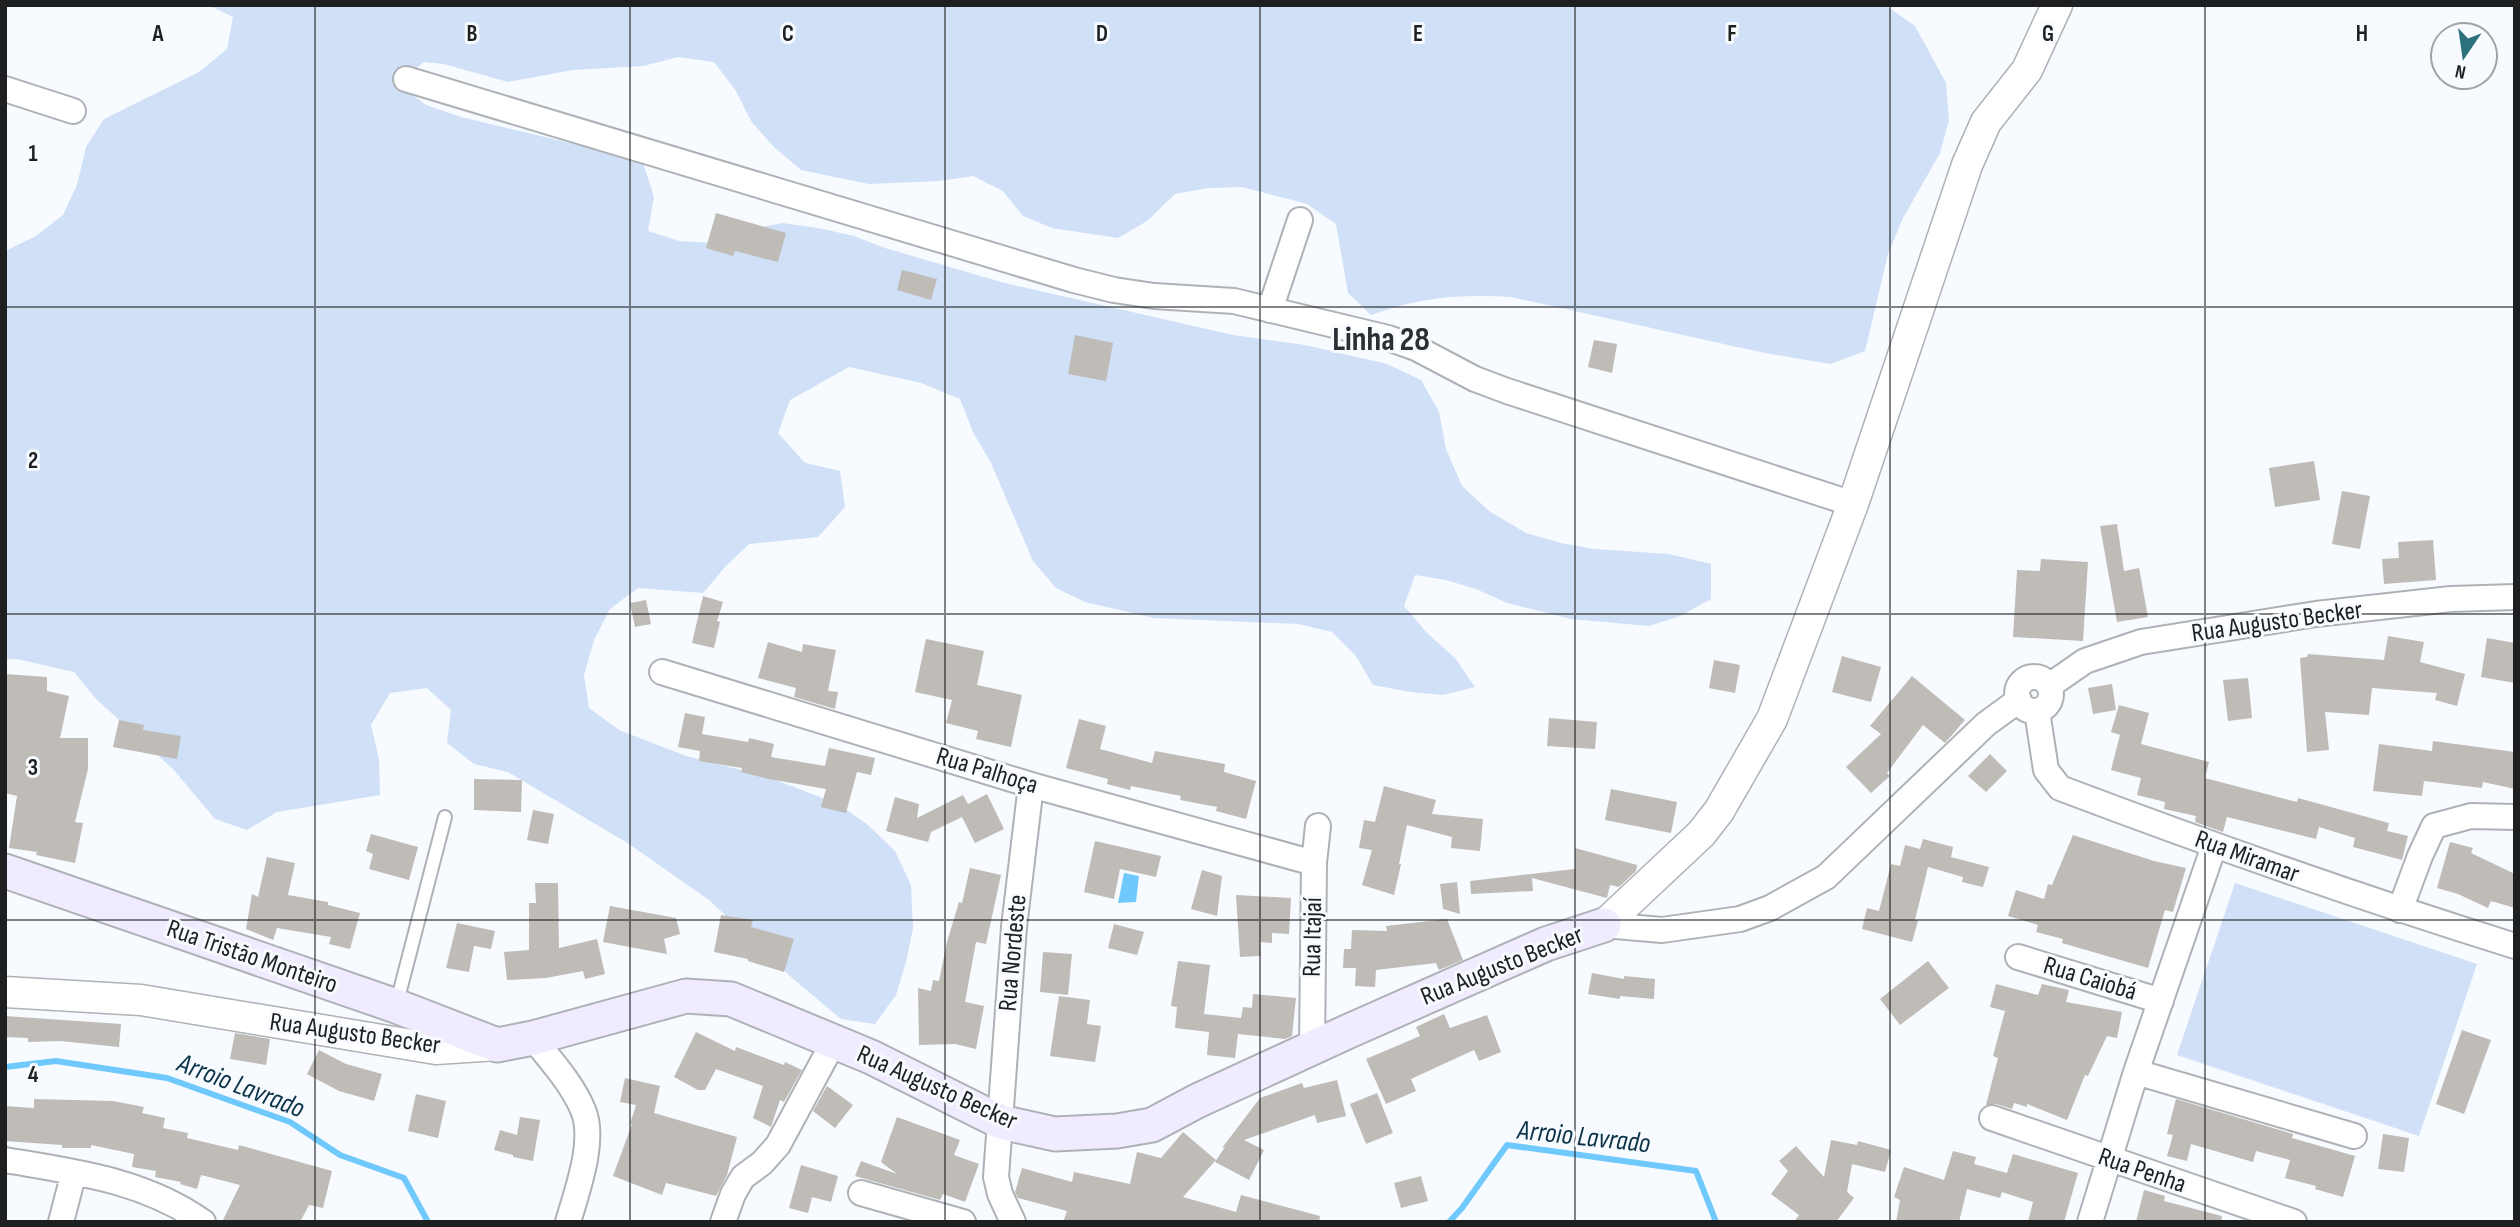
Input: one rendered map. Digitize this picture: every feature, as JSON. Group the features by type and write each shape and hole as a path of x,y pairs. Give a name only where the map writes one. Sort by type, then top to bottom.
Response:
{"main road":[{"name":"Rua Tristão Monteiro","path":"5,871 396,1006 497,1045"},
{"name":"Rua Augusto Becker","path":"497,1045 533,1038 686,996 731,999 870,1057 1001,1122 1055,1134 1117,1131 1152,1125 1312,1048 1546,944 1604,925"}],"street":[{"path":"1604,925 1701,834 1719,811 1772,719 1853,504 1967,165 1986,122 2027,70 2057,5"},
{"path":"405,79 1074,280 1127,292 1234,301 1388,338 1416,348 1475,379 1507,391 1853,504"},
{"path":"5,89 73,111"},
{"path":"1270,310 1300,220"},
{"name":"Rua Augusto Becker","path":"1604,925 1662,930 1740,919 1770,908 1826,877 1986,724 2028,705 2019,686 2030,677 2038,677 2049,686 2085,661 2141,642 2316,614 2451,599 2515,597"},
{"name":"Rua Palhoça","path":"662,672 1031,785 1314,863"},
{"name":"Rua Miramar","path":"2028,705 2046,770 2060,788 2214,846 2515,946"},
{"name":"Rua Nordeste","path":"1013,1222 1000,1194 996,1177 1014,927 1031,785"},
{"path":"2400,910 2434,826 2471,816 2515,817"},
{"name":"Rua Itajaí","path":"1312,1048 1314,863 1318,826"},
{"path":"2090,1222 2111,1161 2136,1072 2214,846"},
{"name":"Rua Caiobá","path":"2018,957 2161,1001"},
{"name":"Rua Augusto Becker","path":"5,992 141,1000 436,1049 497,1045"},
{"path":"533,1038 563,1076 583,1110 588,1129 583,1166 568,1222"},
{"path":"723,1222 733,1194 743,1177 762,1163 778,1145 833,1043"},
{"path":"2136,1072 2354,1136"},
{"name":"Rua Penha","path":"1992,1118 2294,1222"},
{"path":"5,1160 117,1180 184,1208 203,1222"},
{"path":"61,1222 74,1172"},
{"path":"861,1193 963,1222"}],"lane":[{"path":"396,1006 445,817"}],"shaded area":[{"path":"208,5 1885,5 1915,26 1946,83 1949,120 1940,153 1903,218 1888,254 1865,351 1830,364 1760,352 1511,297 1440,298 1406,304 1371,315 1348,293 1336,224 1307,204 1242,187 1208,188 1175,194 1147,221 1118,238 1052,228 1023,216 1003,191 973,176 939,181 869,184 801,170 774,147 751,121 736,91 714,62 678,57 643,66 573,70 508,82 444,64 424,62 397,83 426,105 461,117 642,160 654,197 648,231 679,241 715,243 747,230 782,223 818,228 854,236 885,248 1001,282 1233,335 1305,345 1387,364 1421,380 1439,412 1446,449 1462,486 1489,511 1526,533 1561,543 1594,549 1669,554 1711,564 1711,599 1680,616 1649,626 1571,619 1507,603 1476,589 1446,580 1415,575 1404,606 1428,634 1455,658 1475,687 1443,695 1373,685 1356,656 1332,632 1298,624 1154,618 1085,602 1056,588 1033,561 960,399 921,383 849,367 790,400 778,433 805,463 840,471 845,507 818,537 749,544 703,593 638,588 610,609 594,640 584,675 589,708 619,730 686,756 765,776 838,804 868,825 895,851 911,885 913,928 896,995 875,1024 841,1019 790,976 709,900 629,844 508,772 474,764 447,743 451,710 427,688 390,693 371,725 379,759 380,795 277,812 247,830 215,819 173,769 96,699 74,672 17,659 5,659 5,251 36,236 63,215 77,185 86,147 104,119 199,72 227,49 233,17"},
{"path":"2235,883 2477,964 2419,1136 2177,1055"}],"water":[{"path":"1124,873 1139,876 1136,902 1118,903"}],"building":[{"path":"716,213 786,233 778,262 735,251 733,256 706,248"},
{"path":"902,270 937,279 931,300 897,290"},
{"path":"1075,335 1113,343 1106,381 1068,374"},
{"path":"1594,340 1617,344 1612,373 1588,367"},
{"path":"2314,461 2320,500 2275,507 2269,468"},
{"path":"2342,491 2370,496 2360,549 2332,544"},
{"path":"2117,524 2124,571 2139,568 2148,617 2117,622 2100,526"},
{"path":"2433,540 2436,580 2384,584 2382,559 2399,558 2398,542"},
{"path":"2041,559 2088,562 2083,641 2013,637 2017,570 2040,571"},
{"path":"703,596 723,602 717,621 720,622 714,648 692,643"},
{"path":"646,600 651,624 635,627 630,603"},
{"path":"2388,636 2424,642 2420,662 2465,674 2457,706 2435,700 2437,693 2372,688 2369,715 2325,712 2329,750 2307,752 2300,658 2307,657 2308,654 2384,660"},
{"path":"2487,638 2515,643 2515,683 2481,677"},
{"path":"926,639 984,651 977,685 1022,695 1011,747 976,739 978,731 946,723 952,700 915,692"},
{"path":"768,642 802,652 803,644 836,650 828,691 838,692 835,709 794,697 796,688 758,678"},
{"path":"1842,656 1881,667 1871,702 1832,692"},
{"path":"1714,660 1740,665 1735,693 1709,688"},
{"path":"5,674 47,677 47,691 69,696 60,738 88,738 88,769 75,822 83,823 75,863 36,855 37,852 9,848 17,796 5,793"},
{"path":"1912,676 1965,720 1945,743 1923,725 1887,773 1890,776 1871,793 1846,767 1881,734 1870,726"},
{"path":"2248,678 2252,718 2228,721 2223,680"},
{"path":"2112,684 2116,710 2093,714 2088,688"},
{"path":"2119,705 2149,713 2141,744 2209,762 2205,778 2297,802 2298,798 2389,823 2387,831 2408,836 2402,860 2353,847 2355,838 2319,827 2316,839 2227,817 2223,832 2195,822 2196,816 2164,809 2165,802 2137,795 2141,778 2111,770 2120,735 2111,732"},
{"path":"685,713 705,717 702,734 748,742 749,738 774,744 771,757 825,766 829,748 875,758 871,775 857,772 846,813 821,807 826,789 769,779 741,772 742,768 699,761 700,751 678,747"},
{"path":"1549,718 1597,722 1595,749 1547,746"},
{"path":"1079,719 1106,726 1100,749 1152,763 1155,751 1225,764 1224,772 1256,781 1246,819 1216,811 1217,807 1180,800 1181,796 1131,786 1130,790 1107,784 1108,779 1066,768"},
{"path":"119,720 144,725 143,730 181,736 177,759 113,747"},
{"path":"2433,741 2515,752 2515,789 2483,782 2482,788 2424,781 2422,796 2373,791 2379,744 2432,751"},
{"path":"1990,754 2007,771 1986,792 1968,776"},
{"path":"474,779 522,780 521,812 474,810"},
{"path":"1384,786 1436,800 1432,814 1483,819 1480,851 1451,848 1452,837 1407,825 1394,895 1362,885 1372,850 1359,848 1364,820 1375,822"},
{"path":"1611,789 1677,802 1671,833 1605,820"},
{"path":"987,794 1004,829 975,843 962,817 931,832 928,842 886,831 895,797 919,804 917,818 963,795 968,804"},
{"path":"533,810 554,814 548,844 527,840"},
{"path":"371,834 418,847 409,880 369,869 373,854 366,851"},
{"path":"2073,835 2154,861 2186,868 2173,912 2165,910 2148,968 2062,943 2063,939 2036,932 2038,925 2008,916 2016,890 2044,899 2048,884 2052,885"},
{"path":"1923,839 1953,847 1951,857 1989,867 1983,887 1962,882 1963,877 1928,867 1912,942 1862,929 1867,908 1879,911 1891,864 1900,866 1905,845 1920,849"},
{"path":"1095,841 1161,856 1156,877 1120,869 1114,899 1084,892"},
{"path":"2450,842 2473,848 2471,853 2515,874 2515,908 2491,901 2488,908 2437,888"},
{"path":"1575,848 1637,865 1636,871 1619,887 1610,885 1607,898 1532,878 1533,891 1471,894 1470,881 1575,869"},
{"path":"267,857 295,863 288,895 328,902 328,905 360,913 350,949 329,944 331,937 277,928 273,940 246,929 252,894 258,897"},
{"path":"970,868 1001,875 986,944 976,942 965,1002 984,1006 976,1049 955,1044 919,1045 918,988 931,991 933,980 939,981 947,942 959,902 962,903"},
{"path":"1202,870 1222,876 1217,916 1191,909"},
{"path":"1457,882 1460,914 1443,909 1440,884"},
{"path":"535,883 558,883 559,948 597,939 605,974 585,979 583,971 546,978 507,980 504,952 529,950 529,903 536,903"},
{"path":"1236,895 1291,898 1289,934 1272,933 1272,943 1260,942 1261,956 1240,957"},
{"path":"610,906 676,918 680,934 664,939 667,954 603,942"},
{"path":"721,915 753,920 751,927 794,939 784,972 748,959 714,952"},
{"path":"1447,919 1463,960 1439,970 1436,963 1376,970 1375,987 1355,986 1356,968 1343,968 1344,949 1351,949 1352,930 1387,931 1386,926"},
{"path":"457,923 495,931 491,949 474,946 469,972 446,968"},
{"path":"1114,924 1144,932 1137,955 1108,948"},
{"path":"1043,952 1072,954 1068,995 1040,992"},
{"path":"1178,961 1210,965 1204,1014 1241,1018 1243,1007 1252,1008 1253,994 1296,998 1292,1036 1285,1039 1238,1034 1235,1058 1207,1055 1209,1032 1175,1028 1177,1007 1171,1006"},
{"path":"1928,961 1949,988 1900,1025 1880,999"},
{"path":"1592,973 1624,979 1624,976 1655,979 1654,999 1620,996 1620,999 1588,994"},
{"path":"1996,984 2038,995 2042,984 2069,990 2066,1002 2122,1012 2117,1038 2107,1036 2088,1076 2085,1075 2067,1120 2027,1104 2027,1107 2014,1103 2012,1109 1996,1104 1986,1105 1998,1058 1993,1056 2005,1011 1990,1007"},
{"path":"1059,996 1090,1000 1087,1024 1101,1026 1095,1062 1050,1056"},
{"path":"1444,1014 1450,1028 1487,1015 1501,1052 1479,1061 1474,1050 1411,1079 1416,1091 1386,1104 1366,1059 1420,1036 1416,1027"},
{"path":"5,1016 121,1024 119,1047 60,1041 28,1042 28,1038 5,1037"},
{"path":"2462,1030 2491,1040 2464,1114 2436,1104"},
{"path":"696,1032 735,1051 736,1047 802,1070 784,1102 780,1100 771,1127 753,1118 763,1086 716,1069 705,1090 698,1090 674,1077"},
{"path":"235,1033 270,1039 266,1065 230,1059"},
{"path":"319,1050 346,1064 382,1074 374,1101 339,1091 307,1074"},
{"path":"625,1078 660,1086 654,1113 737,1137 727,1175 716,1196 666,1183 662,1195 613,1176 636,1105 620,1102"},
{"path":"1337,1080 1346,1116 1317,1123 1315,1115 1244,1140 1264,1150 1249,1180 1215,1162 1225,1147 1222,1148 1260,1098 1302,1083 1304,1088"},
{"path":"827,1086 853,1105 835,1128 813,1111"},
{"path":"1377,1093 1393,1133 1366,1144 1350,1104"},
{"path":"416,1094 446,1101 438,1138 408,1131"},
{"path":"34,1099 113,1101 144,1107 142,1113 165,1118 163,1128 188,1133 187,1138 238,1150 239,1145 332,1171 323,1208 309,1205 300,1222 222,1222 240,1185 201,1175 197,1189 180,1184 181,1182 155,1177 156,1171 132,1167 134,1154 91,1145 91,1148 62,1148 62,1145 5,1141 5,1106 34,1108"},
{"path":"2176,1099 2293,1134 2292,1138 2355,1156 2343,1197 2285,1178 2290,1160 2256,1151 2253,1162 2191,1144 2187,1161 2167,1156 2173,1135 2167,1134"},
{"path":"520,1117 540,1120 533,1161 494,1150 500,1130 517,1135"},
{"path":"897,1117 960,1140 954,1155 979,1164 965,1202 943,1194 940,1200 855,1176 861,1161 897,1174 881,1162"},
{"path":"1183,1132 1216,1160 1183,1197 1236,1212 1241,1195 1320,1216 1319,1222 1063,1222 1067,1211 1018,1198 1015,1192 1022,1168 1072,1182 1074,1172 1130,1184 1137,1152 1161,1158"},
{"path":"2383,1134 2409,1138 2404,1172 2378,1169"},
{"path":"1831,1140 1857,1145 1858,1141 1891,1150 1885,1172 1852,1164 1847,1192 1854,1198 1836,1222 1794,1222 1799,1215 1771,1194 1788,1171 1779,1161 1796,1146 1824,1177"},
{"path":"1953,1151 1976,1157 1974,1164 2007,1173 2013,1154 2078,1173 2064,1222 2028,1222 2033,1202 2002,1192 2000,1198 1967,1189 1959,1222 1896,1222 1900,1200 1894,1197 1904,1167 1944,1180"},
{"path":"801,1165 838,1176 831,1202 812,1197 808,1213 789,1208"},
{"path":"1421,1176 1428,1201 1401,1208 1394,1183"},
{"path":"2144,1190 2165,1196 2164,1201 2222,1216 2221,1222 2136,1222"}],"waterway":[{"name":"Arroio Lavrado","path":"5,1067 56,1061 167,1078 290,1122 340,1155 404,1178 428,1222"},
{"name":"Arroio Lavrado","path":"1449,1222 1507,1145 1696,1171 1716,1222"}],"district":[{"name":"Linha 28","path":"1381,340"}]}
